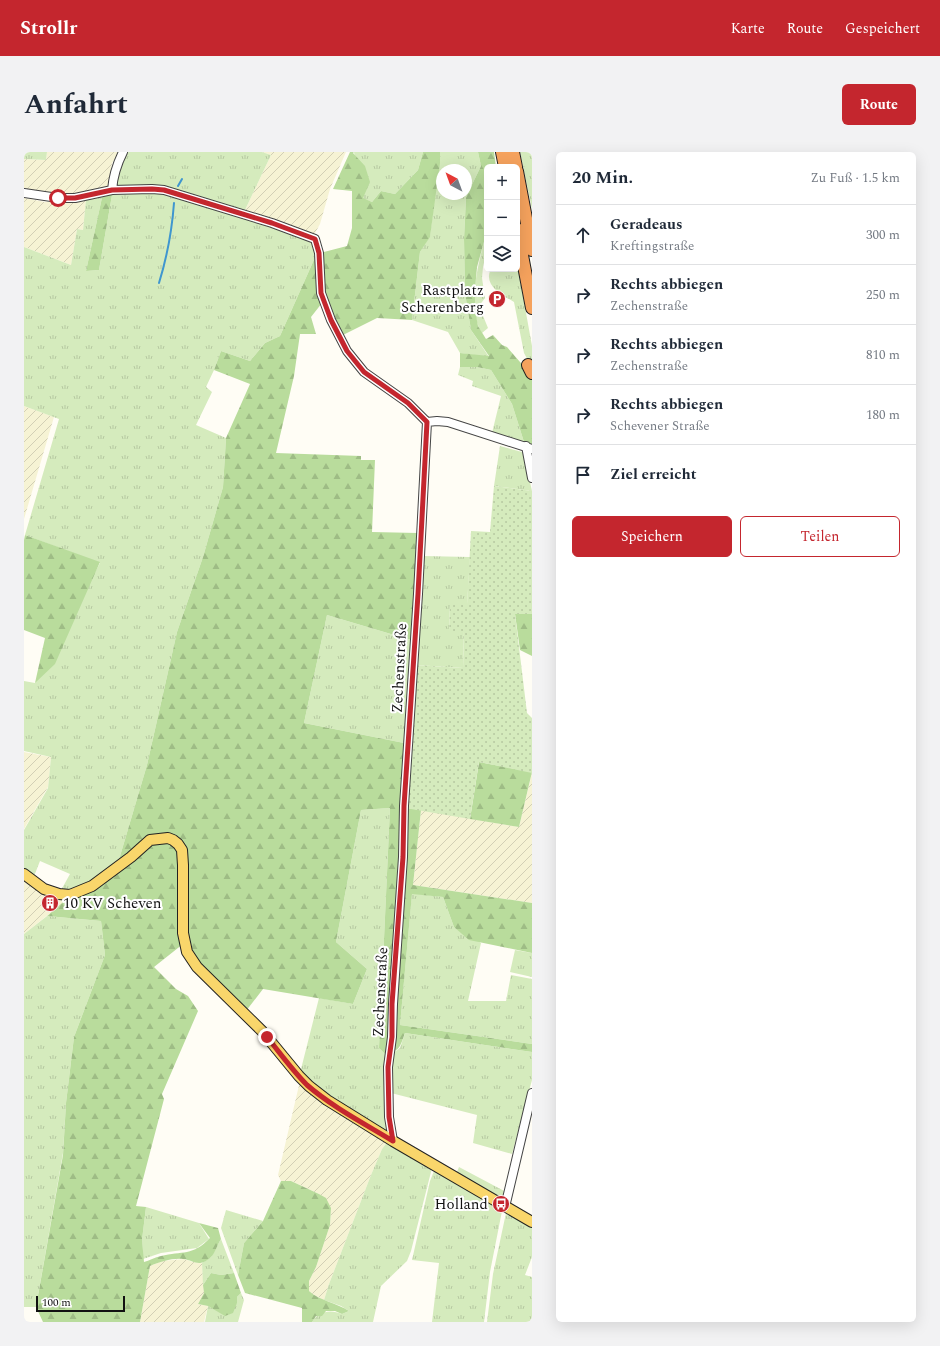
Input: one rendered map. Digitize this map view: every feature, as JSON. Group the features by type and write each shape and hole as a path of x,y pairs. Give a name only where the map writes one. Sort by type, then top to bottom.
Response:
{"highway":[{"path":"501,152 501,164"},
{"path":"501,152 504,164"},
{"path":"513,152 515,164"},
{"path":"520,186 532,250"},
{"path":"518,236 532,308"}],"main road":[{"path":"24,874 44,889 59,894 70,895 92,886 131,857 150,840 168,838 173,840 182,850 183,934 187,952 197,967 262,1031 309,1086 327,1100 393,1141 532,1222"}],"street":[{"path":"112,190 112,181 119,159 123,152"},
{"path":"24,193 58,198 75,198 112,190 164,190 272,223 315,239 319,253 321,293 331,320 347,351 364,372 408,403 427,422 448,422 529,447 532,478"},
{"name":"Zechenstraße","path":"393,1141 389,1117 388,1067 392,1037 392,1004 403,857 403,812 418,594 427,422"},
{"path":"505,1207 532,1093"}],"shaded area":[{"path":"47,152 120,152 112,163 109,186 74,197 24,191 24,159 46,160"},
{"path":"262,152 346,152 330,189 320,224 314,235 245,210 271,155"},
{"path":"24,198 45,202 73,202 86,199 83,230 77,229 71,265 24,247"},
{"path":"24,406 54,417 24,519"},
{"path":"24,752 51,757 48,787 24,829"},
{"path":"532,773 532,903 413,885 421,810 519,827"},
{"path":"24,879 69,898 24,934"},
{"path":"300,1081 388,1141 382,1149 371,1175 324,1300 309,1291 309,1281 316,1267 330,1225 331,1208 319,1194 291,1181 281,1181 278,1175"},
{"path":"184,1259 202,1263 204,1293 198,1304 208,1306 204,1322 140,1322 150,1266 162,1261"}],"green space":[{"path":"24,152 47,152 46,160 24,159"},
{"path":"127,152 262,152 271,155 245,210 137,185 118,186 115,180"},
{"path":"350,152 354,152 353,153 365,166 370,182 363,198 372,202 381,191 395,194 418,170 423,152 440,152 440,164 436,164 436,193 430,237 420,252 412,320 377,318 341,336 323,293 320,253 347,246 352,228 352,191 333,189"},
{"path":"354,152 423,152 418,170 395,194 381,191 372,202 363,199"},
{"path":"440,152 478,152 481,166 472,185 472,164 439,164"},
{"path":"478,152 494,152 496,164 484,164 484,242 477,267 475,310 478,326 486,339 493,335 502,345 507,347 527,370 532,380 532,444 524,442 512,404 491,370 477,367 460,367 460,353 489,356 471,330 465,293 464,239 466,200 472,200 472,185 481,166"},
{"path":"520,152 532,152 532,209"},
{"path":"436,186 436,200 466,200 464,239 465,293 471,330 489,357 460,353 448,332 412,320 420,252 430,236"},
{"path":"164,192 311,239 317,253 280,336 265,343 250,361 221,351 206,387 212,392 196,425 226,438 223,487 203,557 177,632 147,765 118,863 91,884 70,892 60,892 70,874 40,861 33,879 24,870 24,830 48,788 51,757 24,751 24,681 35,683 100,563 25,535 59,419 24,406 24,247 71,265 77,229 83,230 86,199 103,193 86,271 99,270 112,195"},
{"path":"103,193 112,195 99,270 86,271"},
{"path":"484,243 482,278 485,298 479,306 488,328 482,333 477,322 474,296 478,268"},
{"path":"317,253 322,303 311,317 316,334 300,334 294,376 276,453 361,456 361,460 375,460 372,532 418,533 411,640 327,615 304,723 404,743 401,807 421,810 413,885 532,903 532,953 469,940 454,927 443,897 412,894 400,1025 532,1044 532,1052 405,1033 401,1044 395,1051 386,1055 379,1048 390,808 361,810 336,942 367,969 353,1004 263,989 246,1011 214,982 189,951 183,850 161,837 118,863 147,765 177,632 203,557 223,487 226,438 250,384 214,370 221,351 250,361 265,343 280,336"},
{"path":"490,272 519,272 532,346 532,368 524,353 514,302 506,298 494,288 489,280"},
{"path":"460,367 477,367 491,370 512,404 524,442 492,433 501,396 472,386 473,381 458,375"},
{"path":"500,446 522,452 532,491 494,486"},
{"path":"494,486 532,491 532,614 515,614 527,713 532,718 532,773 479,762 470,819 405,808 415,665 463,668 464,632 449,631 450,604 467,604 471,531 490,532"},
{"path":"25,535 100,562 55,664 35,683 45,638 24,630"},
{"path":"423,556 470,557 467,605 450,605 449,631 464,631 463,668 415,665"},
{"path":"515,614 532,614 532,656 520,650"},
{"path":"327,615 411,640 404,743 304,723"},
{"path":"479,762 532,772 519,827 470,819"},
{"path":"390,808 379,1048 386,1055 389,1134 334,1101 300,1073 319,998 353,1004 367,969 336,942 361,810"},
{"path":"168,840 180,850 183,944 154,967 176,989 188,996 198,1011 162,1094 164,1099 136,1206 146,1207 142,1240 144,1262 159,1257 187,1252 204,1244 210,1238 199,1223 218,1228 221,1239 212,1256 202,1263 175,1259 150,1266 140,1322 43,1322 36,1307 63,1155 66,1103 74,1037 105,955 101,921 47,916 69,897 151,842"},
{"path":"412,893 443,897 454,927 481,943 468,1001 506,1001 511,975 532,979 532,1044 400,1025"},
{"path":"47,916 101,921 105,955 74,1037 66,1103 63,1153 36,1307 24,1307 24,934"},
{"path":"515,950 532,953 532,977 510,972"},
{"path":"405,1033 532,1052 532,1080 512,1154 473,1143 477,1115 391,1093 393,1053 400,1048"},
{"path":"388,1141 432,1168 411,1251 407,1261 381,1286 373,1322 312,1322 321,1313 329,1311 342,1314 349,1311 341,1306 324,1300 371,1175 382,1149"},
{"path":"459,1167 508,1193 503,1200 462,1177 457,1172"},
{"path":"434,1171 502,1211 490,1272 484,1322 432,1322 439,1263 412,1260 430,1181"},
{"path":"281,1181 291,1181 326,1198 331,1208 330,1225 316,1267 309,1281 309,1291 318,1297 349,1311 342,1314 335,1311 326,1311 322,1316 316,1316 312,1322 302,1322 302,1308 245,1293 238,1275 244,1243 263,1221"},
{"path":"146,1207 199,1223 209,1239 197,1248 161,1253 143,1259 142,1240"},
{"path":"226,1210 263,1221 244,1243 238,1275 221,1228"},
{"path":"506,1213 532,1228 532,1257 525,1275 532,1277 532,1322 487,1322 493,1274"},
{"path":"221,1239 234,1273 221,1275 211,1273 203,1285 202,1263 211,1257"},
{"path":"211,1273 221,1275 234,1273 241,1293 237,1297 237,1303 233,1313 225,1316 208,1306 198,1304 204,1293 203,1285"},
{"path":"241,1293 244,1300 238,1322 205,1322 208,1306 217,1310 237,1303 237,1297"}],"waterway":[{"path":"178,186 182,179"},
{"path":"159,283 169,243 174,203"}],"place":[{"name":"Rastplatz Scherenberg","path":"497,299"},
{"name":"10 KV Scheven","path":"50,903"},
{"name":"Holland","path":"501,1204"}],"route":[{"path":"58,198 75,198 112,190 164,190 272,223 315,239 319,253 321,293 331,320 347,351 364,372 408,403 427,422 418,594 403,819 403,857 396,944 395,980 392,1004 392,1037 388,1067 389,1117 393,1141 327,1100 309,1086 267,1037"}]}
